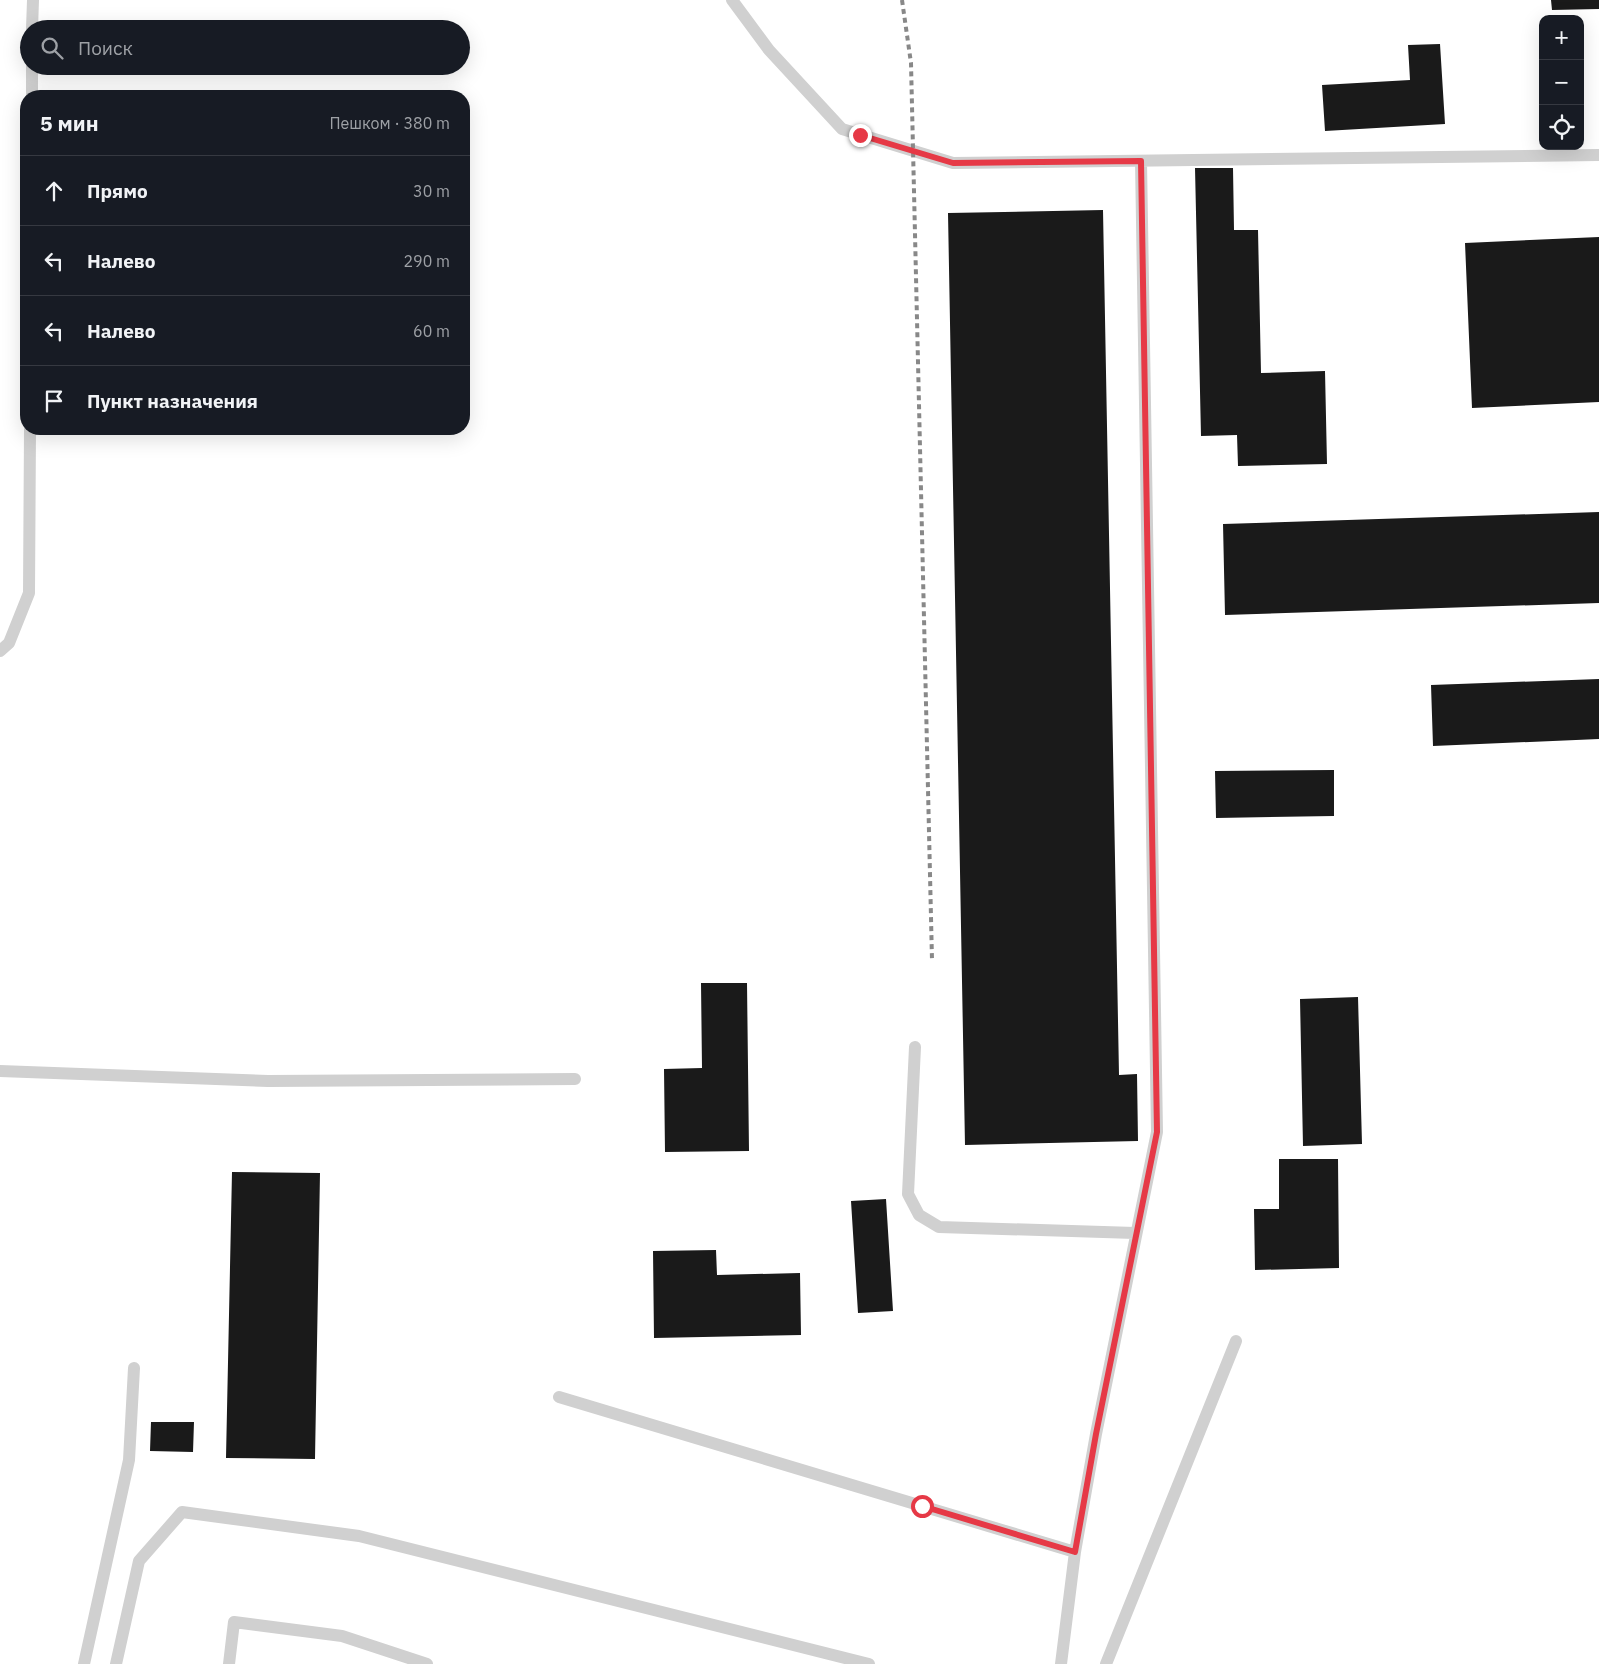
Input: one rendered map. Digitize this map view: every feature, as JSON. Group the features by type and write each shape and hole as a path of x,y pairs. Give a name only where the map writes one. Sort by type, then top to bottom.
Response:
{"lane":[{"path":"32,20 33,0"},
{"path":"732,0 769,50 842,129 953,163 1599,155"},
{"path":"32,75 32,90"},
{"path":"1061,1664 1075,1552 1096,1434 1135,1233 1157,1132 1141,161"},
{"path":"0,651 9,643 28,593 30,435"},
{"path":"915,1047 908,1194 919,1215 939,1227 1135,1233"},
{"path":"0,1071 268,1081 575,1079"},
{"path":"1106,1664 1236,1341"},
{"path":"84,1664 129,1460 134,1368"},
{"path":"558,1397 1075,1552"},
{"path":"116,1664 139,1561 182,1512 359,1536 869,1664"},
{"path":"229,1664 234,1622 342,1636 427,1664"}],"building":[{"path":"1551,0 1599,0 1599,9 1552,10"},
{"path":"1440,44 1445,124 1325,131 1322,85 1410,80 1408,45"},
{"path":"1195,168 1233,168 1234,230 1258,230 1261,373 1325,371 1327,464 1238,466 1237,435 1201,436"},
{"path":"1103,210 1119,1075 1137,1074 1138,1141 965,1145 948,213"},
{"path":"1599,237 1599,402 1472,408 1465,243"},
{"path":"1599,512 1599,603 1225,615 1223,524"},
{"path":"1599,679 1599,739 1433,746 1431,685"},
{"path":"1334,770 1334,816 1216,818 1215,771"},
{"path":"701,983 747,983 749,1151 665,1152 664,1069 702,1068"},
{"path":"1358,997 1362,1144 1303,1146 1300,999"},
{"path":"1279,1159 1338,1159 1339,1268 1255,1270 1254,1209 1279,1209"},
{"path":"232,1172 320,1173 315,1459 226,1458"},
{"path":"886,1199 893,1311 858,1313 851,1201"},
{"path":"716,1250 717,1275 800,1273 801,1335 654,1338 653,1251"},
{"path":"151,1422 194,1422 193,1452 150,1451"}],"railway":[{"path":"902,0 911,63 932,960"}],"route":[{"path":"860,135 953,163 1141,161 1157,1132 1135,1233 1075,1552 922,1506"}]}
